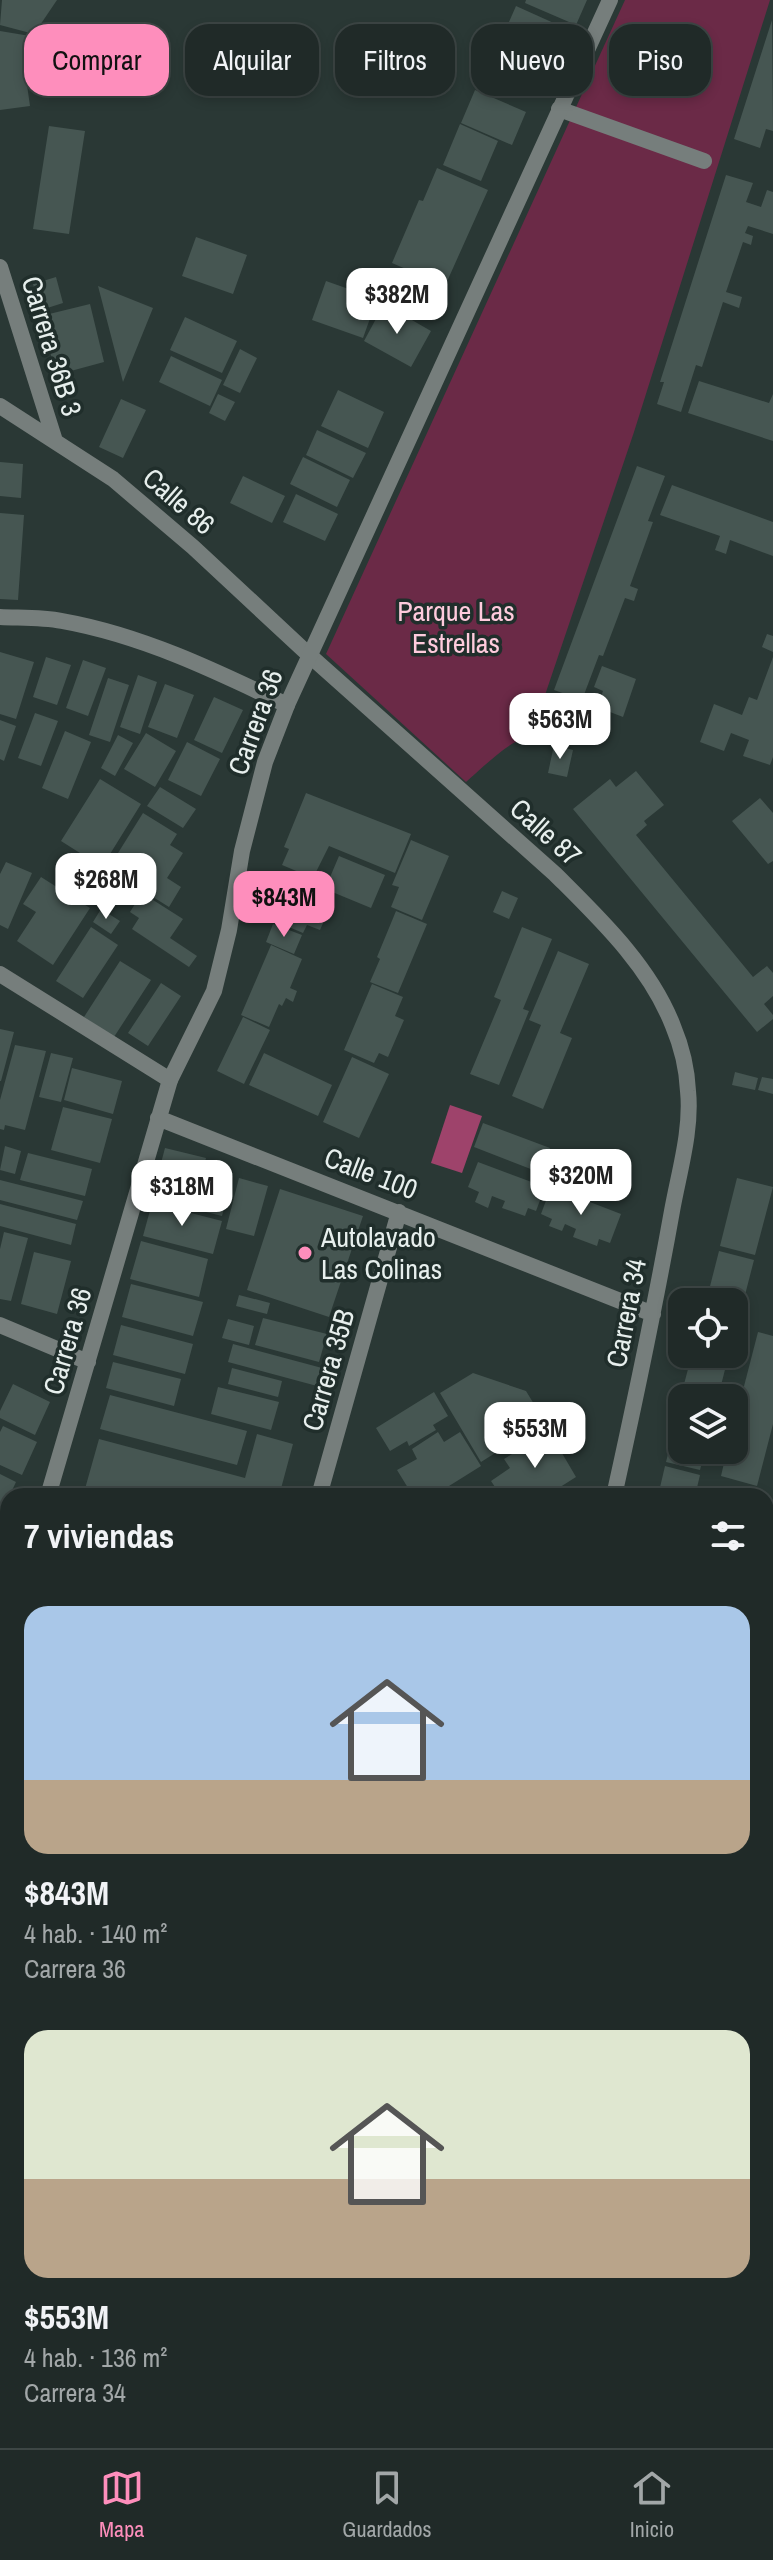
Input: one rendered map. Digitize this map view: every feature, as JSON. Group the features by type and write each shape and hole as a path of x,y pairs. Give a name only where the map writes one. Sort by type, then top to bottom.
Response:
{"street":[{"name":"Carrera 36","path":"50,1488 170,1080 214,991 229,930 242,851 265,762 308,654 447,359 610,0"},
{"path":"559,109 704,161"},
{"name":"Carrera 36B 3","path":"0,267 55,441"},
{"name":"Calle 86","path":"0,406 113,479 193,547 308,654"},
{"path":"0,617 58,620 112,631 204,665 287,705"},
{"name":"Calle 87","path":"308,654 594,912 659,996 677,1037 689,1091"},
{"path":"0,974 170,1080"},
{"name":"Carrera 34","path":"616,1488 653,1314 687,1126 689,1091"},
{"name":"Calle 100","path":"158,1118 653,1314"},
{"name":"Carrera 35B","path":"321,1488 399,1212"},
{"path":"0,1325 88,1362"}],"green space":[{"name":"Parque Las Estrellas","path":"625,0 770,0 634,432 545,695 539,740 525,738 511,745 466,782 326,654 581,96 593,96 593,70 609,35 609,96 711,96 711,24 614,24"}],"shaded area":[{"path":"450,1105 482,1116 462,1173 431,1163"}],"building":[{"path":"2,0 57,0 41,24 24,24 24,31 0,25"},
{"path":"526,0 587,0 576,24 525,3"},
{"path":"516,6 556,24 508,24"},
{"path":"772,20 773,131 766,129 760,148 734,139"},
{"path":"0,31 24,35 24,96 29,96 30,106 0,110"},
{"path":"472,96 489,96 526,112 512,145 461,123"},
{"path":"460,124 498,141 481,181 443,165"},
{"path":"49,126 85,131 69,234 33,229"},
{"path":"437,168 488,190 445,286 392,263 419,200 423,201"},
{"path":"726,175 753,183 746,202 761,207 767,190 773,192 773,234 748,226 745,233 753,236 751,245 743,242 726,292 742,297 739,308 723,302 702,367 696,365 681,412 657,404 664,382 660,382"},
{"path":"196,237 247,255 233,294 182,276"},
{"path":"402,272 444,291 431,318 389,298"},
{"path":"56,277 63,303 41,310 33,284"},
{"path":"326,281 377,299 363,338 312,320"},
{"path":"98,286 153,308 123,382"},
{"path":"90,304 104,362 56,375 41,316"},
{"path":"384,304 431,331 411,367 364,341"},
{"path":"185,317 237,341 222,373 170,350"},
{"path":"240,349 257,358 240,393 223,385"},
{"path":"171,356 222,380 210,406 159,382"},
{"path":"699,381 769,403 773,394 773,441 688,413"},
{"path":"338,390 384,412 368,448 321,426"},
{"path":"218,394 235,402 225,421 209,413"},
{"path":"121,399 146,410 123,458 99,447"},
{"path":"317,430 366,453 353,478 306,455"},
{"path":"303,457 350,480 337,507 290,484"},
{"path":"0,462 23,464 21,498 0,496"},
{"path":"637,466 665,476 648,521 653,522 630,586 638,589 634,601 625,598 582,700 554,690"},
{"path":"243,476 285,496 272,523 230,503"},
{"path":"672,485 773,522 773,556 730,540 726,554 715,550 720,536 660,515"},
{"path":"296,494 338,514 325,541 283,522"},
{"path":"0,513 24,515 18,600 0,599"},
{"path":"767,634 773,636 773,652 762,647"},
{"path":"0,652 34,662 16,719 0,714"},
{"path":"46,657 71,665 57,705 33,697"},
{"path":"773,657 773,757 770,765 743,756 749,740 731,733 724,751 700,742 714,704 742,715 749,697 757,700"},
{"path":"83,660 106,668 88,716 66,708"},
{"path":"602,666 636,679 623,717 597,707 603,691 594,687"},
{"path":"138,675 157,682 140,734 120,727"},
{"path":"108,678 129,685 110,742 89,735"},
{"path":"165,684 194,695 177,738 148,727"},
{"path":"214,697 243,710 222,753 194,740"},
{"path":"35,713 58,721 41,766 18,758"},
{"path":"0,720 16,726 4,761 0,759"},
{"path":"65,731 91,742 68,799 42,788"},
{"path":"146,733 176,751 155,787 124,769"},
{"path":"118,735 133,743 115,776 101,768"},
{"path":"187,742 220,759 201,796 168,780"},
{"path":"554,745 573,750 567,777 548,773"},
{"path":"636,771 664,805 644,821 647,825 636,835 753,977 767,966 773,973 773,996 764,1004 773,1019 757,1032 573,809 610,779 616,787"},
{"path":"100,779 141,804 102,867 61,841"},
{"path":"160,787 196,809 183,828 147,806"},
{"path":"306,793 411,834 395,873 329,846 313,878 282,865 289,849 284,847"},
{"path":"760,798 773,813 773,861 768,864 732,821"},
{"path":"143,813 177,834 170,845 183,853 167,878 181,887 169,907 108,869"},
{"path":"411,840 449,856 422,920 391,907 399,887 392,885"},
{"path":"339,856 385,875 371,908 325,889"},
{"path":"6,862 32,873 8,929 0,925 0,874"},
{"path":"290,871 324,885 311,915 324,921 320,930 307,925 303,933 270,919"},
{"path":"41,877 90,908 53,965 17,941 36,912 23,904"},
{"path":"502,891 518,898 509,919 493,912"},
{"path":"142,893 183,919 170,938 197,956 189,967 132,929 139,918 130,912"},
{"path":"101,909 120,921 111,934 93,922"},
{"path":"396,911 427,924 398,993 370,982"},
{"path":"273,924 302,935 294,954 266,942"},
{"path":"91,927 118,945 83,998 56,981"},
{"path":"522,927 552,939 523,1009 529,1011 499,1085 470,1074 501,1000 494,997"},
{"path":"271,945 302,959 290,988 297,991 293,1002 286,998 282,1006 279,1004 269,1027 241,1015"},
{"path":"558,951 589,964 560,1033 572,1038 543,1109 512,1096 541,1025 529,1020"},
{"path":"120,961 151,980 114,1037 84,1017"},
{"path":"161,983 181,996 148,1046 128,1033"},
{"path":"372,984 403,997 395,1016 404,1020 388,1057 379,1053 374,1063 344,1050"},
{"path":"243,1017 270,1030 244,1084 217,1071"},
{"path":"0,1029 14,1032 1,1081 0,1081"},
{"path":"15,1045 46,1051 25,1130 5,1125 4,1130 0,1129 0,1100"},
{"path":"51,1053 73,1058 61,1102 39,1097"},
{"path":"264,1053 332,1085 318,1116 249,1085"},
{"path":"352,1057 389,1074 359,1138 323,1122"},
{"path":"72,1068 122,1081 113,1114 64,1100"},
{"path":"735,1072 758,1078 755,1090 732,1085"},
{"path":"762,1077 773,1079 773,1094 758,1090"},
{"path":"63,1107 112,1119 100,1163 51,1150"},
{"path":"483,1123 550,1148 541,1173 474,1147"},
{"path":"5,1146 21,1151 15,1174 0,1170"},
{"path":"165,1148 206,1158 193,1207 152,1197"},
{"path":"568,1150 594,1160 592,1165 602,1168 604,1164 628,1173 617,1201 546,1175 555,1151 566,1155"},
{"path":"28,1153 92,1169 85,1196 20,1180"},
{"path":"478,1162 545,1187 536,1211 528,1208 525,1216 502,1208 505,1201 492,1196 488,1208 475,1202 479,1192 468,1187"},
{"path":"209,1167 233,1173 222,1216 198,1210"},
{"path":"239,1178 268,1186 254,1236 226,1229"},
{"path":"737,1178 773,1187 755,1255 720,1246"},
{"path":"0,1180 83,1201 77,1220 0,1200"},
{"path":"551,1187 621,1214 610,1243 599,1239 597,1246 573,1237 576,1229 565,1224 562,1231 549,1226 552,1219 541,1214"},
{"name":"Autolavado Las Colinas","path":"280,1189 363,1216 329,1317 247,1290"},
{"path":"152,1203 222,1221 213,1254 143,1236"},
{"path":"0,1204 76,1224 71,1245 0,1226"},
{"path":"4,1232 28,1238 11,1301 0,1299 0,1249"},
{"path":"141,1241 208,1259 199,1297 130,1279"},
{"path":"719,1251 754,1260 747,1288 710,1288"},
{"path":"34,1252 71,1261 57,1314 21,1304"},
{"path":"131,1284 203,1302 193,1336 122,1317"},
{"path":"239,1295 270,1303 267,1314 236,1306"},
{"path":"263,1318 327,1334 319,1362 255,1345"},
{"path":"228,1319 254,1326 249,1345 222,1338"},
{"path":"121,1325 193,1344 185,1374 113,1355"},
{"path":"758,1332 773,1336 773,1424 757,1486 721,1476 724,1464 748,1464 748,1384 745,1384"},
{"path":"233,1344 322,1368 317,1386 228,1362"},
{"path":"113,1362 181,1379 174,1406 106,1388"},
{"path":"232,1368 282,1381 278,1397 228,1384"},
{"path":"688,1368 725,1368 721,1384 684,1384"},
{"path":"473,1373 526,1391 545,1422 526,1434 529,1439 503,1454 500,1450 481,1462 440,1393"},
{"path":"13,1384 50,1402 35,1435 0,1418 0,1411"},
{"path":"218,1387 279,1402 271,1430 211,1414"},
{"path":"434,1392 448,1416 433,1425 436,1430 409,1446 407,1441 390,1451 376,1428"},
{"path":"110,1395 247,1431 237,1465 100,1429"},
{"path":"3,1426 37,1442 22,1475 0,1465 0,1432"},
{"path":"549,1431 576,1477 559,1488 496,1488 491,1481 510,1468 504,1459"},
{"path":"438,1432 444,1442 460,1432 481,1466 446,1488 408,1488 397,1470 417,1459 412,1449"},
{"path":"257,1434 293,1444 281,1488 85,1488 99,1439 245,1478"},
{"path":"674,1464 702,1464 700,1470"},
{"path":"665,1466 700,1475 697,1488 660,1488"},
{"path":"0,1474 16,1482 13,1488 0,1488"}],"place":[{"name":"Autolavado Las Colinas","path":"305,1253"}]}
